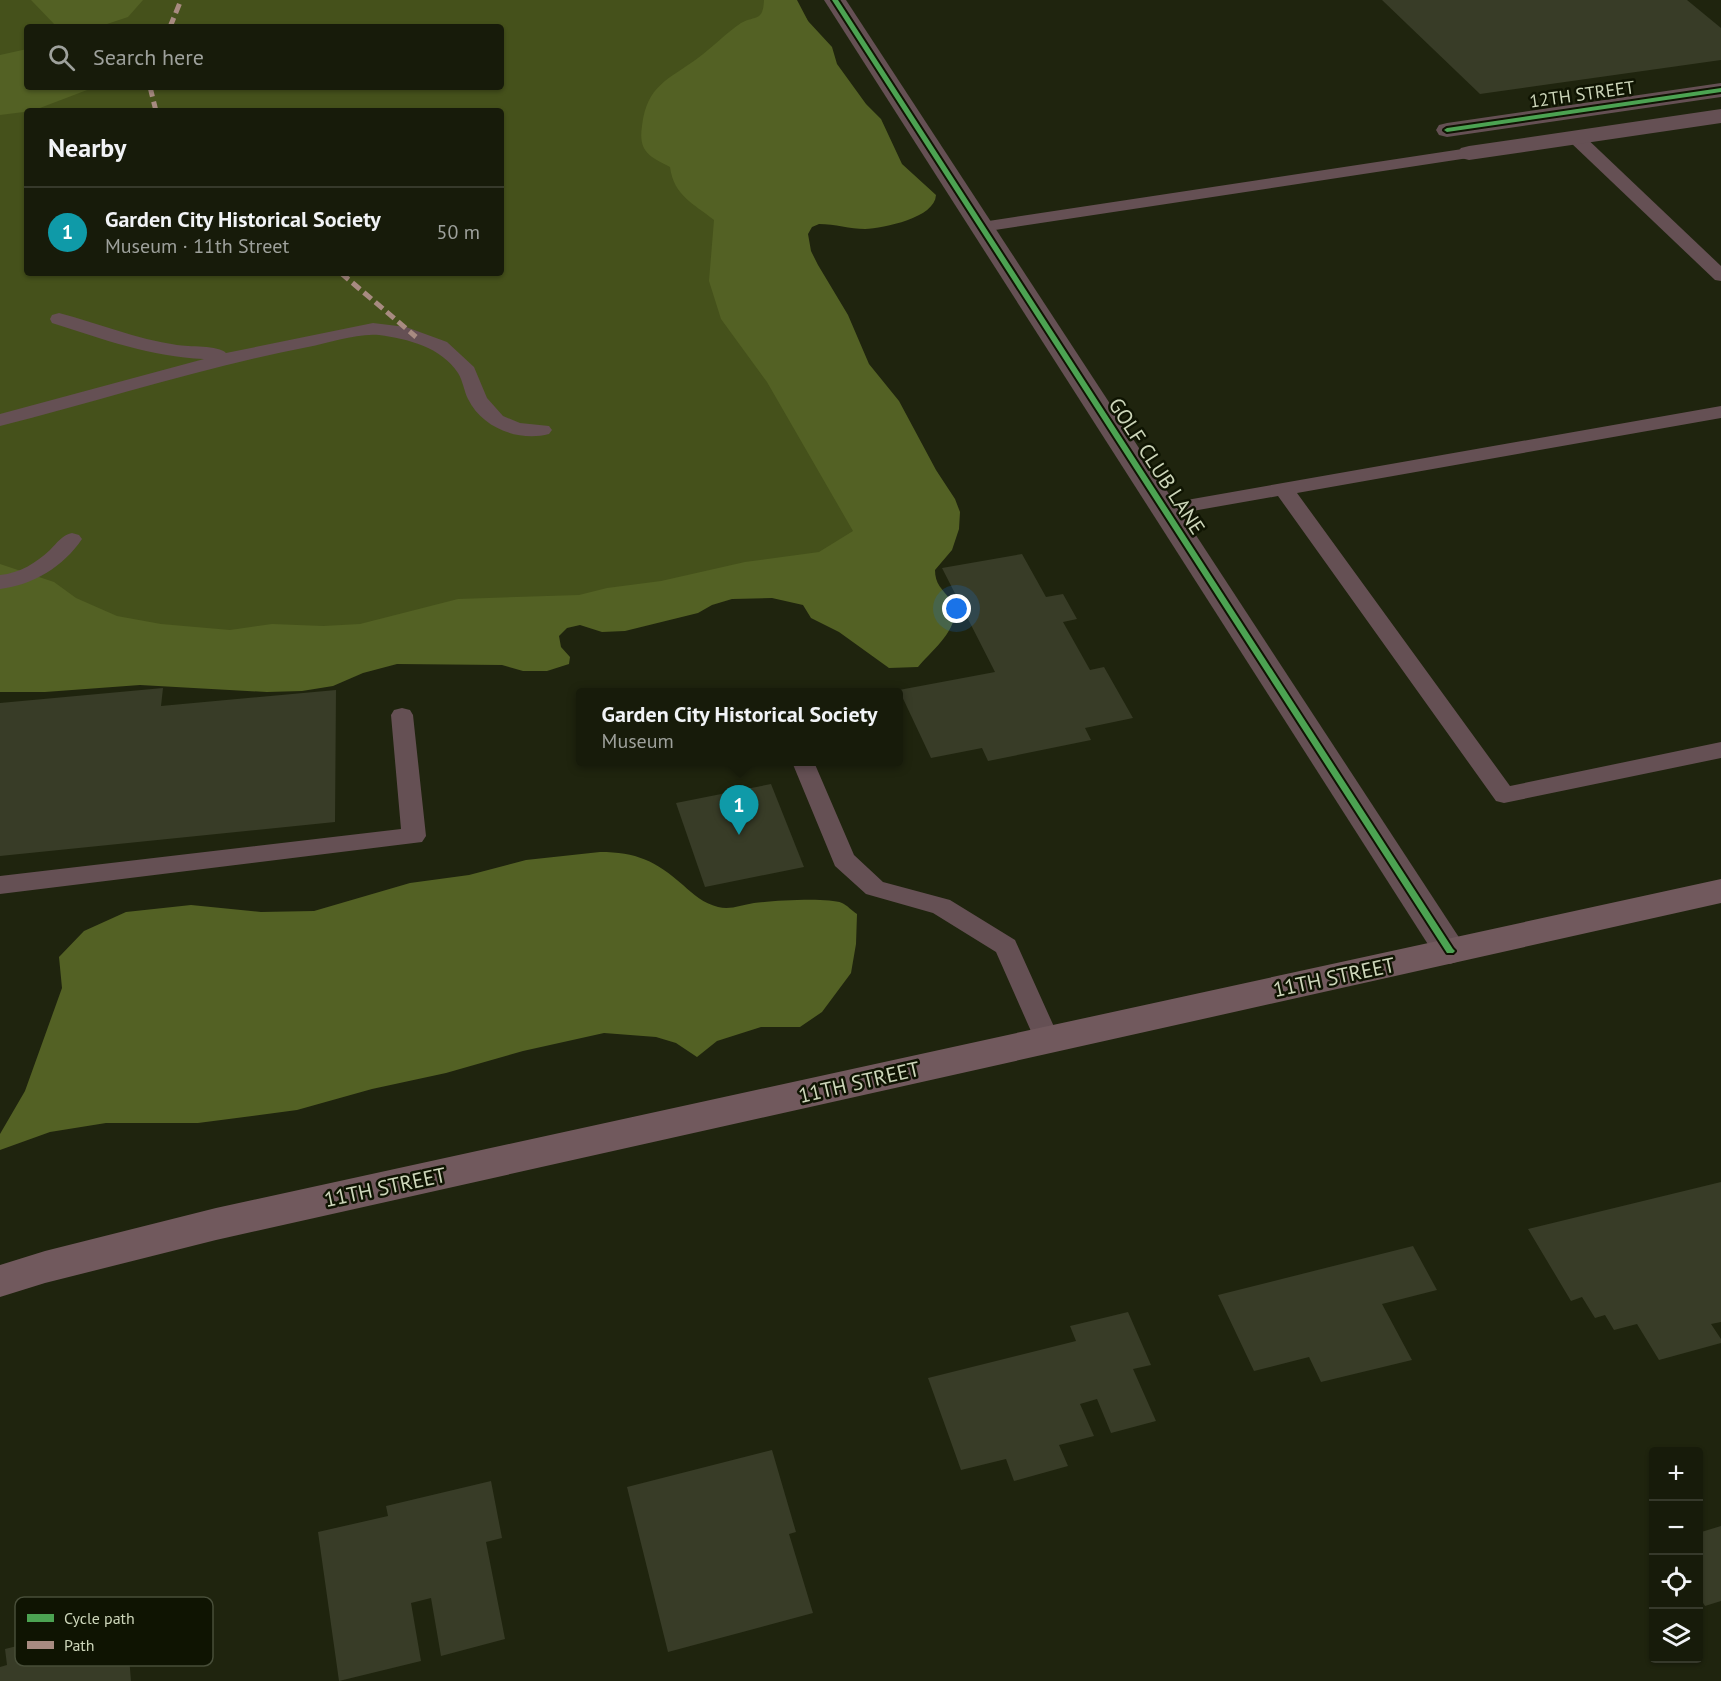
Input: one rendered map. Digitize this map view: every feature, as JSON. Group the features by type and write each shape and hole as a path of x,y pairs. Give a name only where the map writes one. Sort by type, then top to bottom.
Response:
{"main road":[{"name":"11TH STREET","path":"0,1281 45,1267 216,1224 1721,891"}],"street":[{"name":"GOLF CLUB LANE","path":"835,0 1450,951"},
{"name":"12TH STREET","path":"1447,130 1721,90"},
{"name":"12TH STREET","path":"1469,153 1721,116"}],"lane":[{"path":"1575,138 1721,276"},
{"path":"982,227 1469,153"},
{"path":"59,319 156,348 194,354 245,354"},
{"path":"0,420 245,354 373,329 406,333 440,346 467,371 478,400 496,420 517,429 542,430"},
{"path":"1164,510 1721,412"},
{"path":"1285,490 1504,795 1721,750"},
{"path":"0,582 7,582 39,569 60,553 72,538"},
{"path":"0,885 414,836 402,715"},
{"path":"805,766 844,860 875,888 941,906 1006,946 1047,1040"}],"green space":[{"path":"0,0 795,0 917,199 787,215 952,550 187,667 0,621"},
{"path":"31,0 143,0 128,17 107,24 54,24"},
{"path":"764,0 797,0 808,21 832,47 837,64 866,104 881,119 902,164 936,195 927,210 896,224 865,229 819,224 812,227 808,234 811,251 848,315 869,364 899,401 936,470 955,499 960,512 959,529 952,550 935,570 938,583 954,608 954,617 946,635 918,667 889,668 839,632 811,618 803,605 772,598 732,599 712,605 698,613 625,631 602,632 580,625 567,628 559,636 561,647 570,657 569,664 547,671 523,671 502,665 397,664 363,673 333,686 302,691 267,692 140,685 45,692 0,692 0,564 54,582 76,598 117,616 161,624 230,630 272,624 323,626 360,624 458,599 579,595 607,588 661,581 745,562 819,552 853,531 767,382 721,319 709,281 714,220 680,192 672,177 670,167 651,156 642,142 645,112 654,92 668,78 698,58 735,27 758,17 762,12"},
{"path":"24,50 24,90 87,90 40,108 24,108 24,112 0,115 0,55"},
{"path":"600,852 635,856 654,864 699,898 718,907 732,908 754,903 799,900 842,903 857,914 856,944 851,973 822,1012 800,1027 761,1027 717,1041 697,1057 676,1043 656,1037 604,1033 523,1051 446,1073 372,1089 297,1110 198,1123 106,1123 50,1132 0,1150 0,1134 25,1091 62,988 59,957 84,931 126,912 191,905 261,912 314,911 410,883 469,875 526,860"}],"building":[{"path":"1382,0 1687,0 1721,28 1721,60 1480,94"},
{"path":"1022,554 1046,597 1063,594 1077,619 1063,622 1090,670 1104,667 1133,718 1085,728 1091,740 988,761 982,748 931,758 903,698 903,689 995,672 942,568"},
{"path":"163,688 161,706 336,690 335,822 0,856 0,703"},
{"path":"771,784 804,867 705,887 676,803"},
{"path":"1721,1182 1721,1322 1711,1324 1721,1339 1721,1343 1659,1360 1637,1324 1614,1330 1605,1315 1595,1318 1582,1297 1571,1301 1528,1229"},
{"path":"1413,1246 1437,1290 1382,1304 1412,1360 1321,1382 1309,1357 1254,1371 1218,1295"},
{"path":"1128,1312 1151,1365 1133,1369 1156,1421 1111,1433 1097,1399 1080,1404 1094,1436 1059,1445 1068,1466 1014,1481 1006,1459 961,1470 928,1378 1076,1341 1070,1326"},
{"path":"772,1450 796,1532 789,1534 813,1613 668,1652 627,1487"},
{"path":"491,1481 502,1538 486,1542 505,1639 441,1656 431,1598 411,1603 421,1661 339,1681 318,1532 388,1516 386,1506"},
{"path":"1721,1526 1721,1601 1705,1606 1703,1603 1703,1531"},
{"path":"15,1647 15,1666 130,1666 131,1681 0,1681 0,1667 7,1665 5,1649"}],"marked path":[{"path":"171,24 181,0"},
{"path":"151,90 155,108"},
{"path":"345,276 416,337"}],"cycle path":[{"path":"835,0 1450,951"},
{"path":"1447,130 1721,90"}],"place":[{"name":"Garden City Historical Society","path":"739,835"}]}
